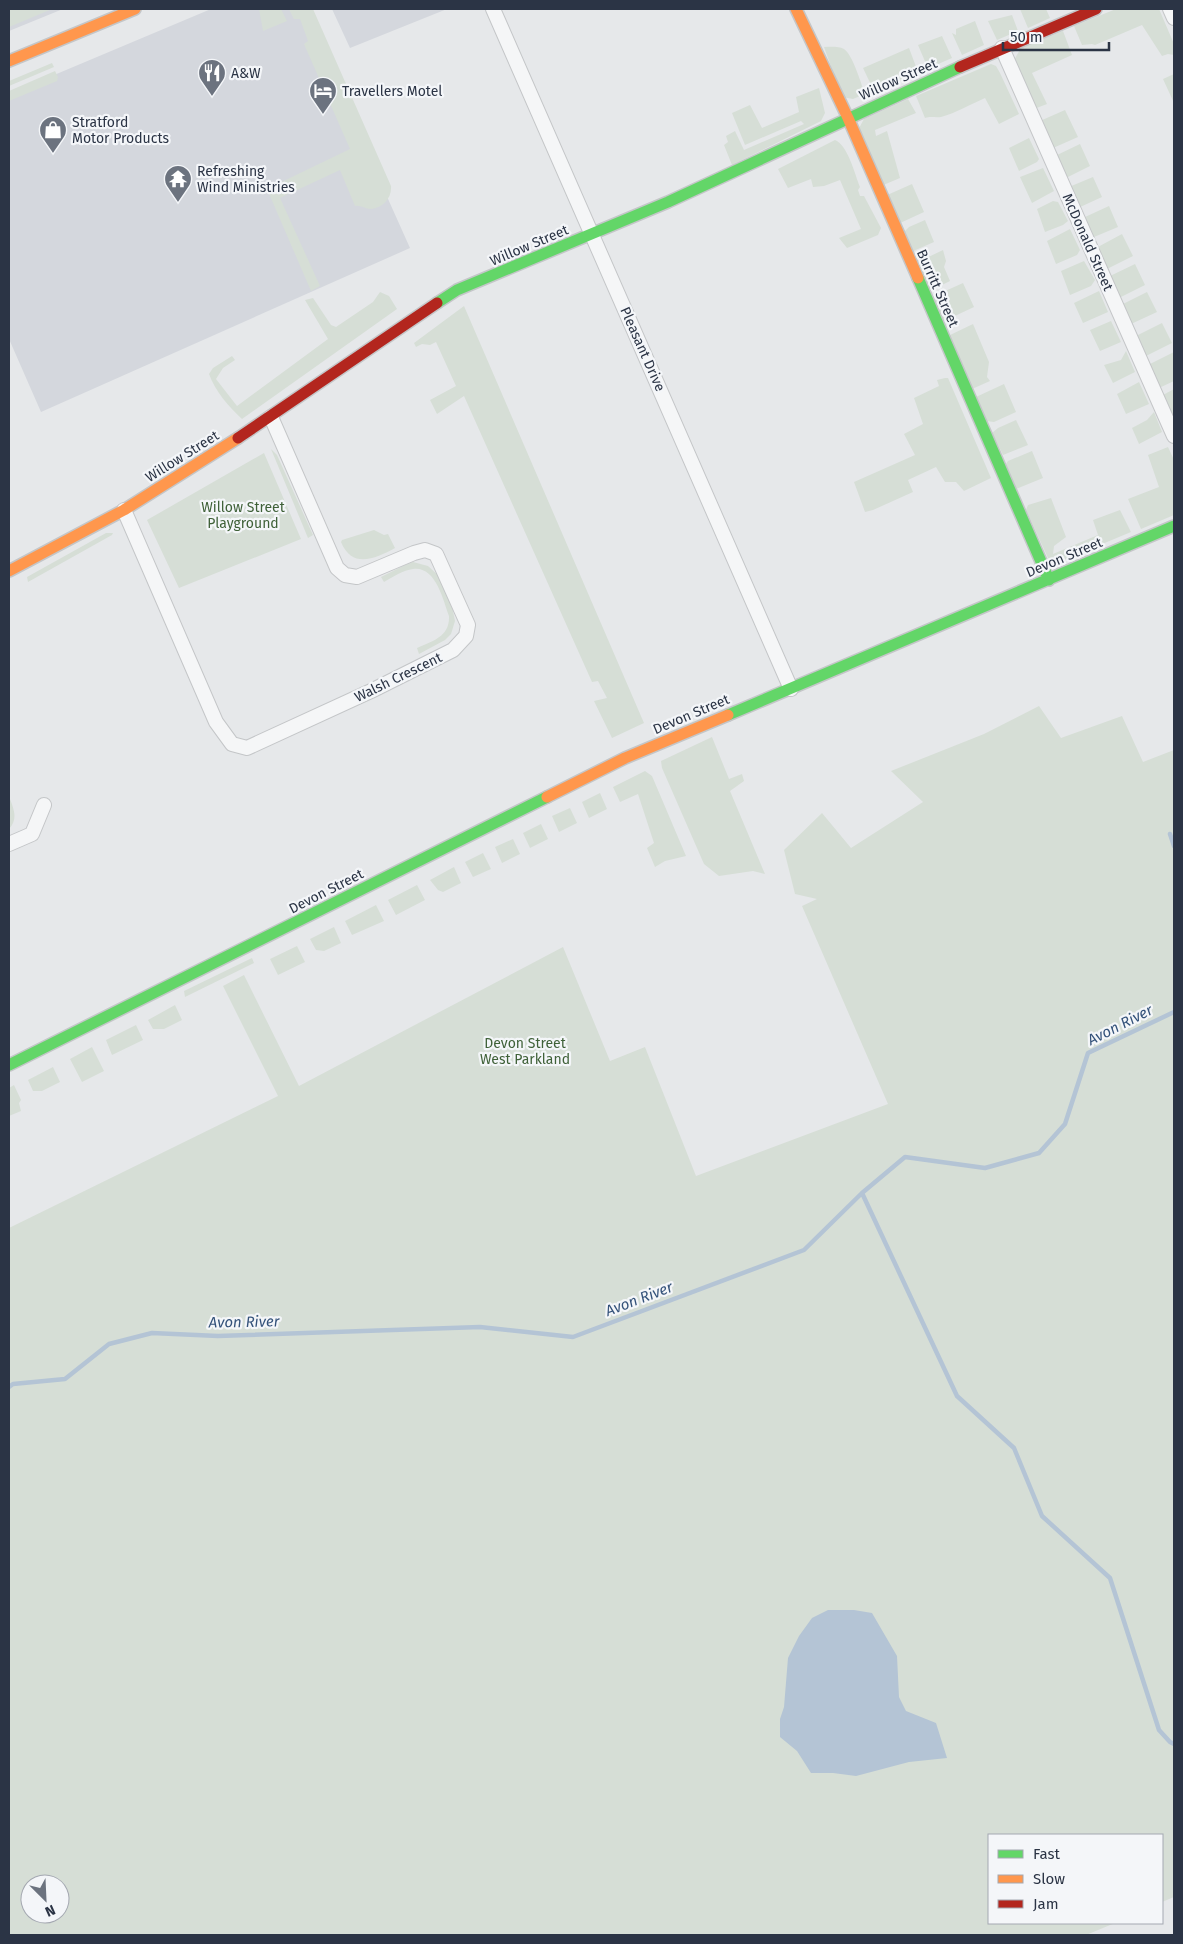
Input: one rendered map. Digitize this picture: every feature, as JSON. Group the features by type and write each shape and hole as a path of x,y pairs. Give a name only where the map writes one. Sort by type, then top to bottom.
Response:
{"street":[{"path":"9,61 135,9"},
{"name":"Pleasant Drive","path":"493,9 791,689"},
{"name":"Burritt Street","path":"796,9 848,118 1050,580"},
{"name":"Willow Street","path":"9,571 124,510 272,417 458,290 676,198 1002,48 1096,9"},
{"path":"1170,9 1174,18"},
{"name":"McDonald Street","path":"1002,48 1174,436"},
{"name":"Walsh Crescent","path":"124,510 216,722 232,744 248,748 371,691 453,650 466,636 468,625 436,554 425,550 357,577 345,575 337,568 272,417"},
{"name":"Devon Street","path":"9,1066 625,758 1174,526"},
{"path":"9,844 32,834 44,805"}],"shaded area":[{"path":"9,9 63,9 9,31"},
{"path":"211,9 303,9 410,248 41,412 9,339 9,94"},
{"path":"332,9 447,9 350,48"}],"green space":[{"path":"9,9 52,9 9,27"},
{"path":"259,9 281,9 287,21 263,31"},
{"path":"289,9 313,9 391,186 390,195 386,202 379,207 371,209 355,206 340,170 280,198 320,286 311,291 267,189 350,149 304,44 308,41 300,19 294,19"},
{"path":"1020,9 1046,9 1050,18 1028,28"},
{"path":"1116,9 1159,9 1174,44 1174,55 1162,56 1142,25 1095,45 1082,45 1074,26"},
{"path":"1012,15 1018,31 997,40 988,21"},
{"path":"975,21 984,45 962,55 952,33 956,35 956,29"},
{"path":"1063,31 1072,55 1032,73 1047,104 1034,109 1014,60 1021,48"},
{"path":"942,36 952,58 929,68 918,45"},
{"path":"824,47 839,47 847,52 854,63 865,94 853,99 842,97"},
{"path":"909,48 918,72 874,91 863,68"},
{"path":"52,63 54,67 9,86 9,81"},
{"path":"991,64 996,66 1000,73 1019,114 999,124 985,98 941,117 925,118 916,96"},
{"path":"55,71 58,77 57,81 9,101 9,91"},
{"path":"1174,74 1174,103 1163,79"},
{"path":"819,88 825,113 821,121 732,165 724,145 728,142 726,136 735,131 744,150 804,124 801,121 745,145 732,113 750,105 762,128 799,112 796,97"},
{"path":"908,99 916,113 875,130 876,136 887,131 900,178 881,186 858,130 864,119"},
{"path":"1065,110 1078,137 1053,148 1040,121"},
{"path":"1029,138 1039,159 1037,162 1019,171 1009,148"},
{"path":"835,140 844,148 860,187 858,190 860,196 864,196 881,228 878,235 847,248 839,238 861,229 840,180 824,186 813,187 811,179 788,188 778,169"},
{"path":"1080,144 1090,166 1066,178 1055,156"},
{"path":"1043,168 1054,191 1032,203 1020,177"},
{"path":"1093,177 1102,197 1078,208 1069,187"},
{"path":"912,184 924,212 898,224 885,196"},
{"path":"1053,201 1058,202 1068,221 1045,232 1037,209"},
{"path":"1109,206 1118,227 1094,237 1085,217"},
{"path":"925,220 934,242 911,252 903,233 909,227"},
{"path":"1070,229 1080,250 1077,255 1056,264 1047,241"},
{"path":"1122,234 1133,256 1107,269 1096,248"},
{"path":"943,250 946,261 944,267 950,281 928,292 916,263"},
{"path":"1084,261 1095,280 1091,286 1070,295 1061,271"},
{"path":"1135,264 1145,285 1119,298 1108,277"},
{"path":"963,283 974,307 942,322 932,297"},
{"path":"1099,291 1108,312 1083,323 1074,303"},
{"path":"380,292 389,296 397,309 242,419 227,404 215,387 209,374 213,368 232,356 235,360 223,368 216,379 237,406 328,339 305,300 313,298 331,325 336,327 373,302"},
{"path":"1147,292 1157,312 1131,324 1121,305"},
{"path":"464,306 644,723 612,738 594,701 607,698 598,681 592,682 464,396 437,414 430,400 456,386 436,342 416,347 414,343"},
{"path":"1111,321 1121,342 1100,351 1090,330"},
{"path":"1162,323 1172,343 1146,356 1136,336"},
{"path":"973,324 989,362 987,377 990,381 972,389 948,336"},
{"path":"1126,351 1135,372 1113,383 1104,365 1121,360"},
{"path":"1174,352 1174,381 1159,388 1148,365"},
{"path":"948,378 991,478 964,491 956,482 945,482 936,467 908,480 913,492 865,512 854,482 915,455 904,434 923,424 914,398 939,386 937,380"},
{"path":"1139,382 1149,404 1126,414 1117,394"},
{"path":"1004,384 1016,412 994,422 986,421 976,397"},
{"path":"1174,389 1174,418 1163,395"},
{"path":"1154,412 1162,432 1139,444 1132,428 1147,420"},
{"path":"1016,420 1028,445 1003,455 992,433 998,428"},
{"path":"1168,447 1174,460 1174,515 1141,529 1128,499 1159,487 1148,455"},
{"path":"271,449 277,455 313,535 308,538"},
{"path":"1032,451 1043,478 1016,489 1006,464 1008,461"},
{"name":"Willow Street Playground","path":"264,453 301,539 179,588 147,520"},
{"path":"1051,498 1066,537 1054,546 1053,554 1098,535 1093,520 1120,510 1131,532 1055,562 1048,558 1026,510 1028,505"},
{"path":"374,530 384,535 388,534 395,548 372,558 358,559 351,556 341,542 342,540"},
{"path":"106,533 113,533 28,582 27,577"},
{"path":"413,562 428,566 439,576 452,606 455,621 451,634 445,640 419,654 417,648 439,637 444,633 449,623 449,616 441,593 433,578 421,570 413,569 406,571 384,582 381,577"},
{"name":"Devon Street West Parkland","path":"1039,706 1061,738 1122,716 1143,762 1174,750 1174,1897 1163,1902 1163,1834 988,1834 988,1924 1113,1924 1086,1935 9,1935 9,1228 278,1096 223,986 244,975 299,1086 563,947 610,1061 645,1047 696,1176 888,1104 802,906 817,899 795,894 784,850 822,813 851,848 923,802 891,771 984,734"},
{"path":"712,737 729,779 742,774 744,781 730,791 765,874 753,871 719,876 704,864 662,768 661,761"},
{"path":"645,771 652,776 686,856 665,861 655,867 647,848 654,843 638,794 620,802 613,787"},
{"path":"600,793 607,809 589,818 582,802"},
{"path":"9,796 14,821 9,829"},
{"path":"570,808 577,823 559,832 552,816"},
{"path":"541,824 548,839 530,848 523,833"},
{"path":"513,839 520,854 502,863 495,847"},
{"path":"483,853 491,869 473,877 465,862"},
{"path":"454,867 461,883 443,892 438,890 430,880"},
{"path":"417,885 425,900 396,915 388,900"},
{"path":"376,905 384,921 352,935 345,921"},
{"path":"334,927 341,943 324,951 316,950 310,939"},
{"path":"297,946 305,962 278,975 270,959"},
{"path":"252,958 254,963 185,997 184,991"},
{"path":"175,1005 182,1020 164,1029 153,1029 148,1020"},
{"path":"136,1025 143,1040 112,1055 106,1040"},
{"path":"92,1047 104,1071 82,1082 70,1059"},
{"path":"53,1067 60,1082 42,1091 33,1091 28,1080"},
{"path":"14,1085 21,1100 19,1103 21,1111 9,1116 9,1088"}],"water":[{"path":"828,1610 854,1610 872,1613 897,1656 899,1697 906,1711 936,1723 947,1758 909,1762 856,1776 811,1773 797,1751 780,1737 780,1719 784,1707 788,1658 799,1636 812,1618"}],"waterway":[{"path":"1170,834 1174,846"},
{"name":"Avon River","path":"9,1387 13,1384 65,1379 109,1344 152,1333 218,1336 480,1327 573,1337 804,1250 862,1193 905,1157 985,1168 1039,1153 1065,1124 1088,1053 1174,1012"},
{"path":"862,1193 957,1396 1014,1448 1042,1516 1110,1578 1159,1730 1174,1744"}],"traffic: fast":[{"path":"437,303 457,290 668,202 960,67"},
{"path":"918,278 1049,580"},
{"path":"728,715 1174,526"},
{"path":"9,1065 547,797"}],"traffic: slow":[{"path":"9,61 135,9"},
{"path":"796,9 848,118 918,278"},
{"path":"9,571 124,510 238,438"},
{"path":"547,797 625,758 728,715"}],"traffic: jam":[{"path":"960,67 1096,9"},
{"path":"238,438 437,303"}],"place":[{"name":"A&W","path":"212,97"},
{"name":"Travellers Motel","path":"323,115"},
{"name":"Stratford Motor Products","path":"53,154"},
{"name":"Refreshing Wind Ministries","path":"178,203"}]}
